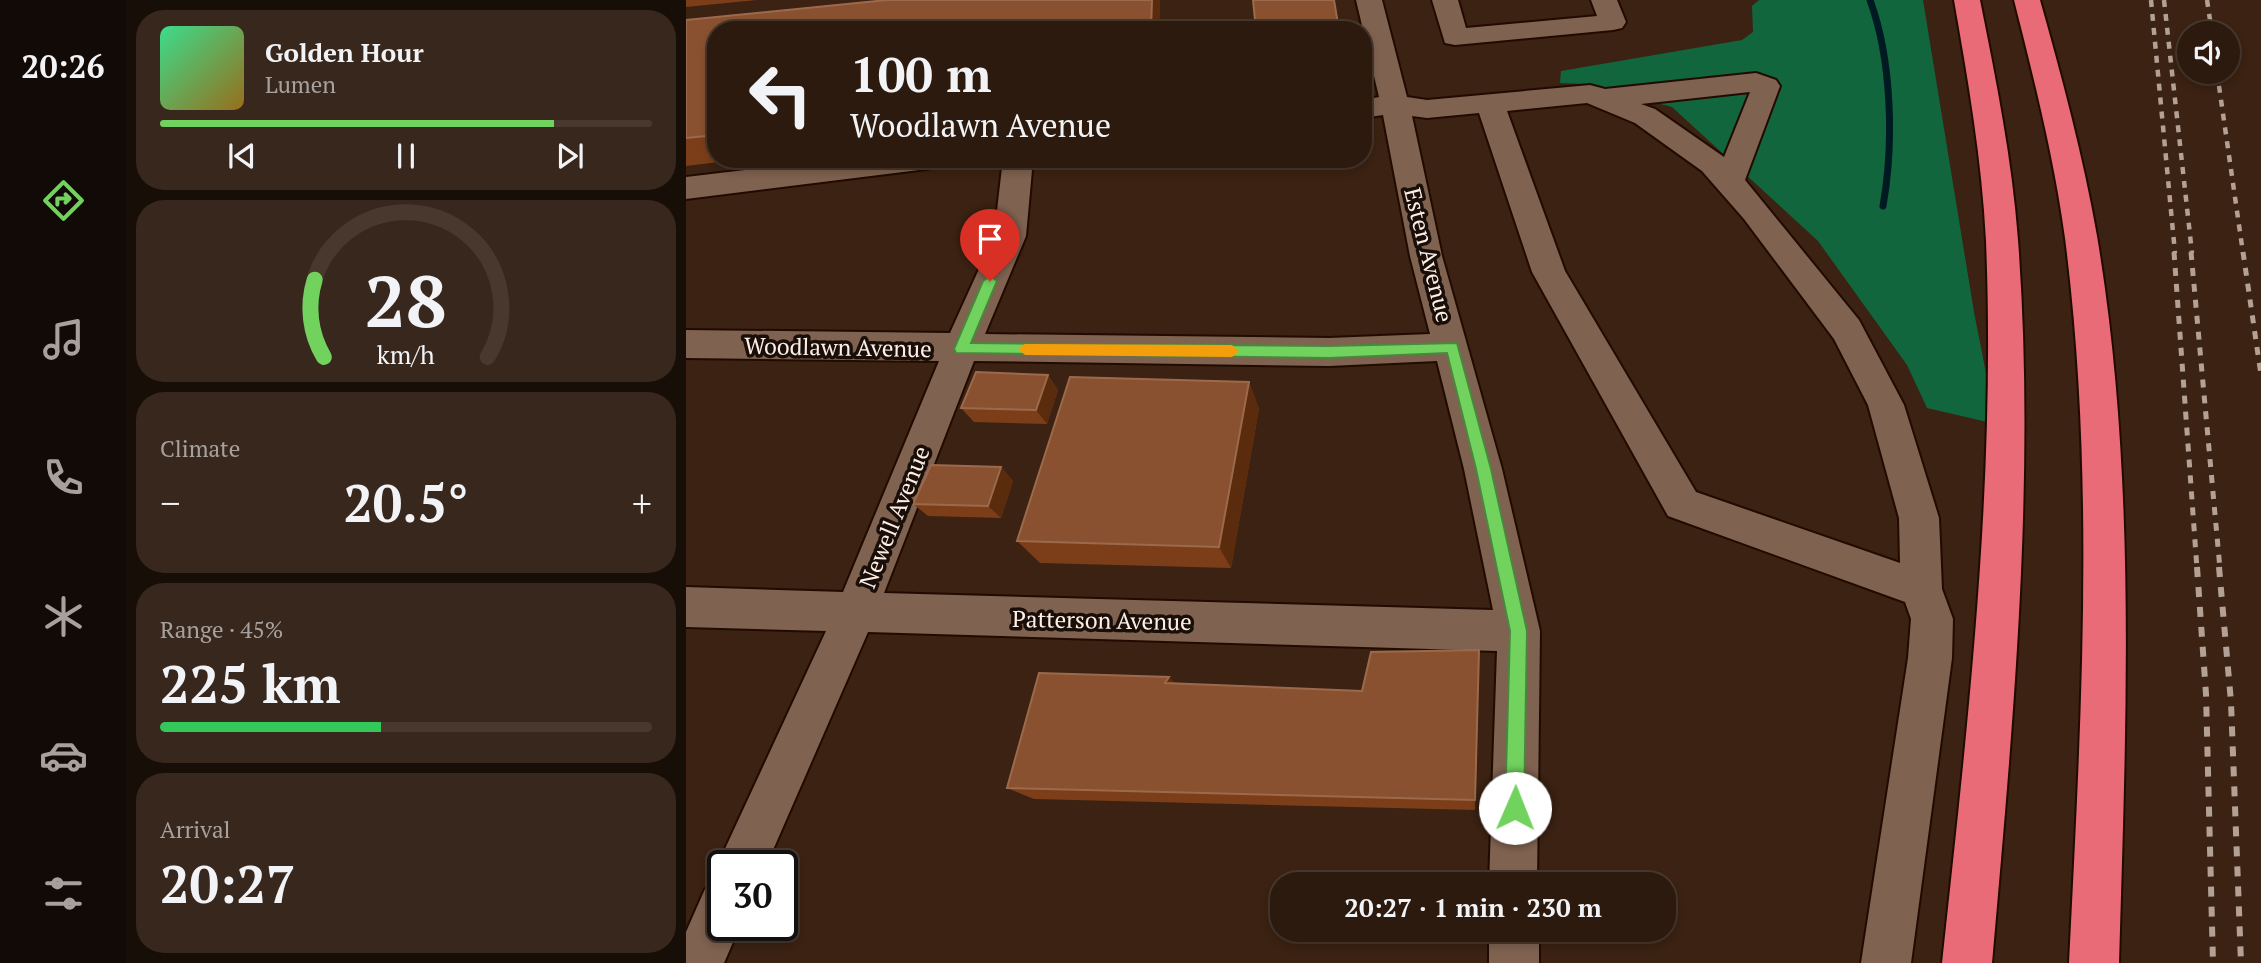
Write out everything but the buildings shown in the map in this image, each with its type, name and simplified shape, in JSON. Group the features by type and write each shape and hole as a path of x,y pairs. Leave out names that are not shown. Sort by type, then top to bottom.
{"highway":[{"path":"1967,0 1993,139 2003,248 2006,462 1999,598 1967,963"},
{"path":"2027,0 2055,97 2079,225 2090,301 2101,431 2106,650 2094,963"}],"street":[{"name":"Esten Avenue","path":"1368,0 1370,21"},
{"path":"1445,0 1455,37 1613,22 1604,0"},
{"name":"Esten Avenue","path":"1372,39 1379,106 1452,347 1483,469 1518,631 1513,872"},
{"path":"1602,99 1756,82 1766,86 1729,183"},
{"path":"1379,106 1427,109 1590,94 1645,116 1713,164 1847,330 1886,405 1919,518 1921,589 1932,619 1930,657 1886,963"},
{"path":"1490,103 1549,272 1682,504 1921,589"},
{"path":"686,188 852,168"},
{"name":"Newell Avenue","path":"748,850 855,614 961,349 1010,236 1017,168"},
{"name":"Woodlawn Avenue","path":"686,344 1329,352 1452,347"},
{"name":"Patterson Avenue","path":"686,607 855,614 1518,631"},
{"path":"698,963 708,941"},
{"path":"1514,942 1514,963"}],"green space":[{"path":"1759,0 1923,0 1974,312 1996,424 1927,408 1907,365 1818,241 1672,107 1583,84 1560,83 1561,71 1742,40 1753,32 1752,6"}],"waterway":[{"path":"1870,0 1883,49 1889,102 1889,156 1883,206"}],"railway":[{"path":"2151,0 2175,253"},
{"path":"2164,0 2192,253"},
{"path":"2207,0 2210,21"},
{"path":"2219,84 2243,253"},
{"path":"2174,252 2197,569"},
{"path":"2191,252 2220,569"},
{"path":"2243,252 2261,375"},
{"path":"2197,567 2206,694 2213,963"},
{"path":"2219,567 2231,702 2241,963"}],"slow traffic":[{"path":"1025,349 1232,351"}],"route":[{"path":"990,281 961,349 1329,352 1452,347 1483,469 1518,631 1515,808"}]}
